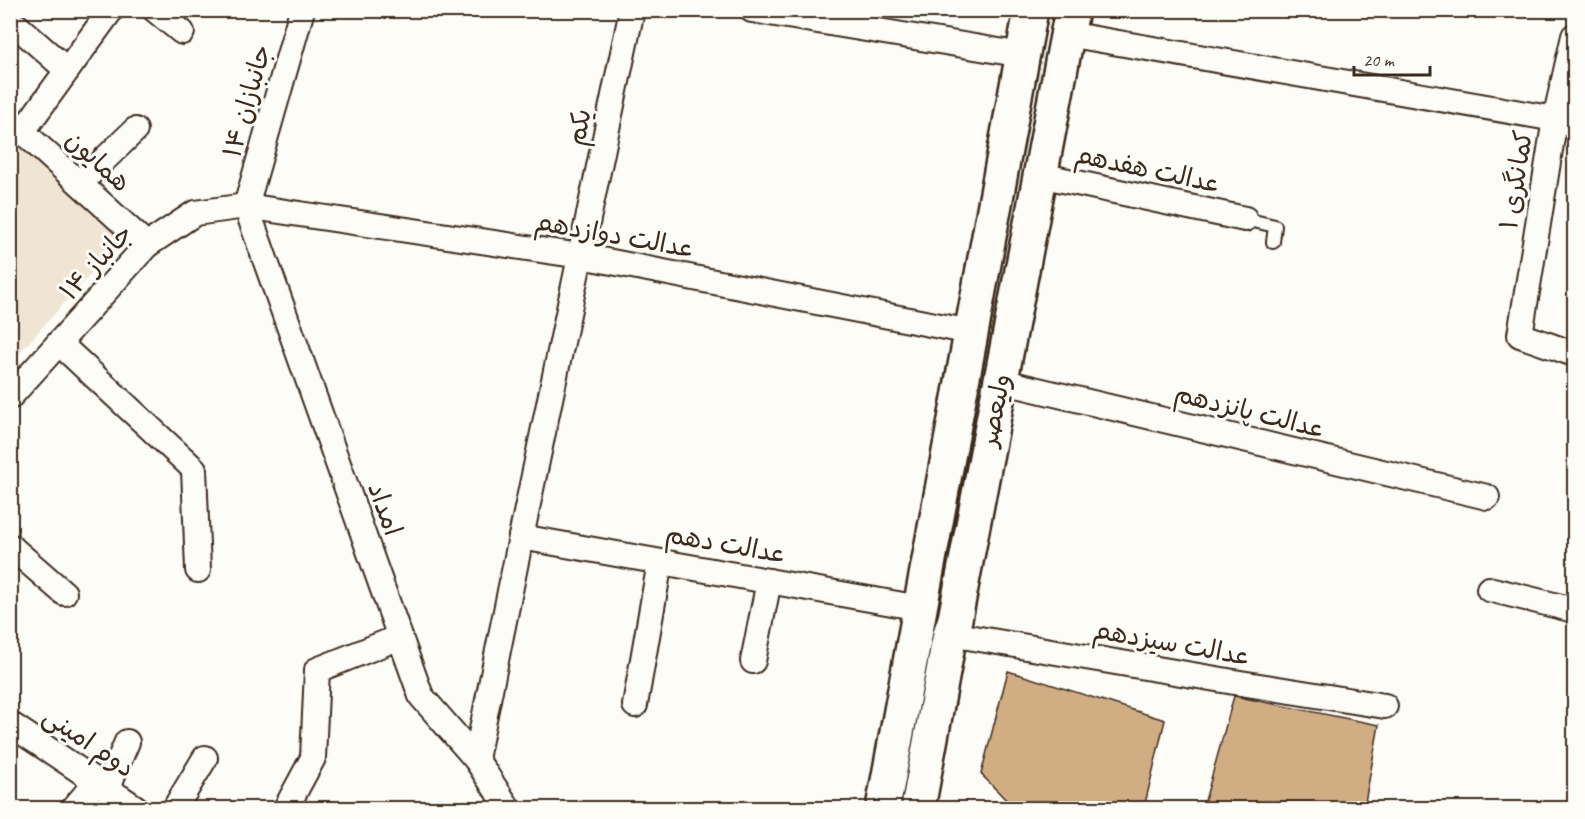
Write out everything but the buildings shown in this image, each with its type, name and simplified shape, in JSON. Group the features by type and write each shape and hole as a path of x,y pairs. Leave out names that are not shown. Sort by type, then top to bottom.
{"main road":[{"name":"ولیعصر","path":"882,808 1031,10"},
{"name":"ولیعصر","path":"918,808 1069,22"}],"street":[{"path":"17,125 67,70 111,10"},
{"path":"155,10 182,32"},
{"name":"جانبازان ۱۴","path":"246,206 302,10"},
{"name":"یکم","path":"476,759 632,10"},
{"path":"752,10 1023,55"},
{"path":"1069,22 1565,122"},
{"path":"17,26 67,70"},
{"name":"۱ کمانگری","path":"1575,36 1565,122 1520,335 1575,354"},
{"name":"همایون","path":"17,125 147,245"},
{"path":"80,183 135,130"},
{"name":"عدالت هفدهم","path":"1040,175 1245,219"},
{"name":"جانباز ۱۴","path":"10,397 147,245 195,213 246,206"},
{"name":"عدالت دوازدهم","path":"246,206 581,256 971,332"},
{"name":"امداد","path":"246,206 421,696 476,759 508,808"},
{"path":"59,343 194,469 198,570"},
{"name":"عدالت پانزدهم","path":"1000,381 1487,497"},
{"name":"عدالت دهم","path":"521,537 920,608"},
{"path":"10,546 64,593"},
{"path":"635,705 660,562"},
{"path":"753,660 769,581"},
{"path":"1489,590 1575,610"},
{"name":"عدالت سیزدهم","path":"950,634 1385,706"},
{"path":"286,808 313,758 317,670 400,637"},
{"name":"دوم امینی","path":"10,724 136,808"},
{"path":"74,808 102,785 127,741"},
{"path":"175,808 205,758"}],"lane":[{"path":"1245,219 1275,226 1273,242"}],"shaded area":[{"path":"11,138 122,239 11,362"}]}
